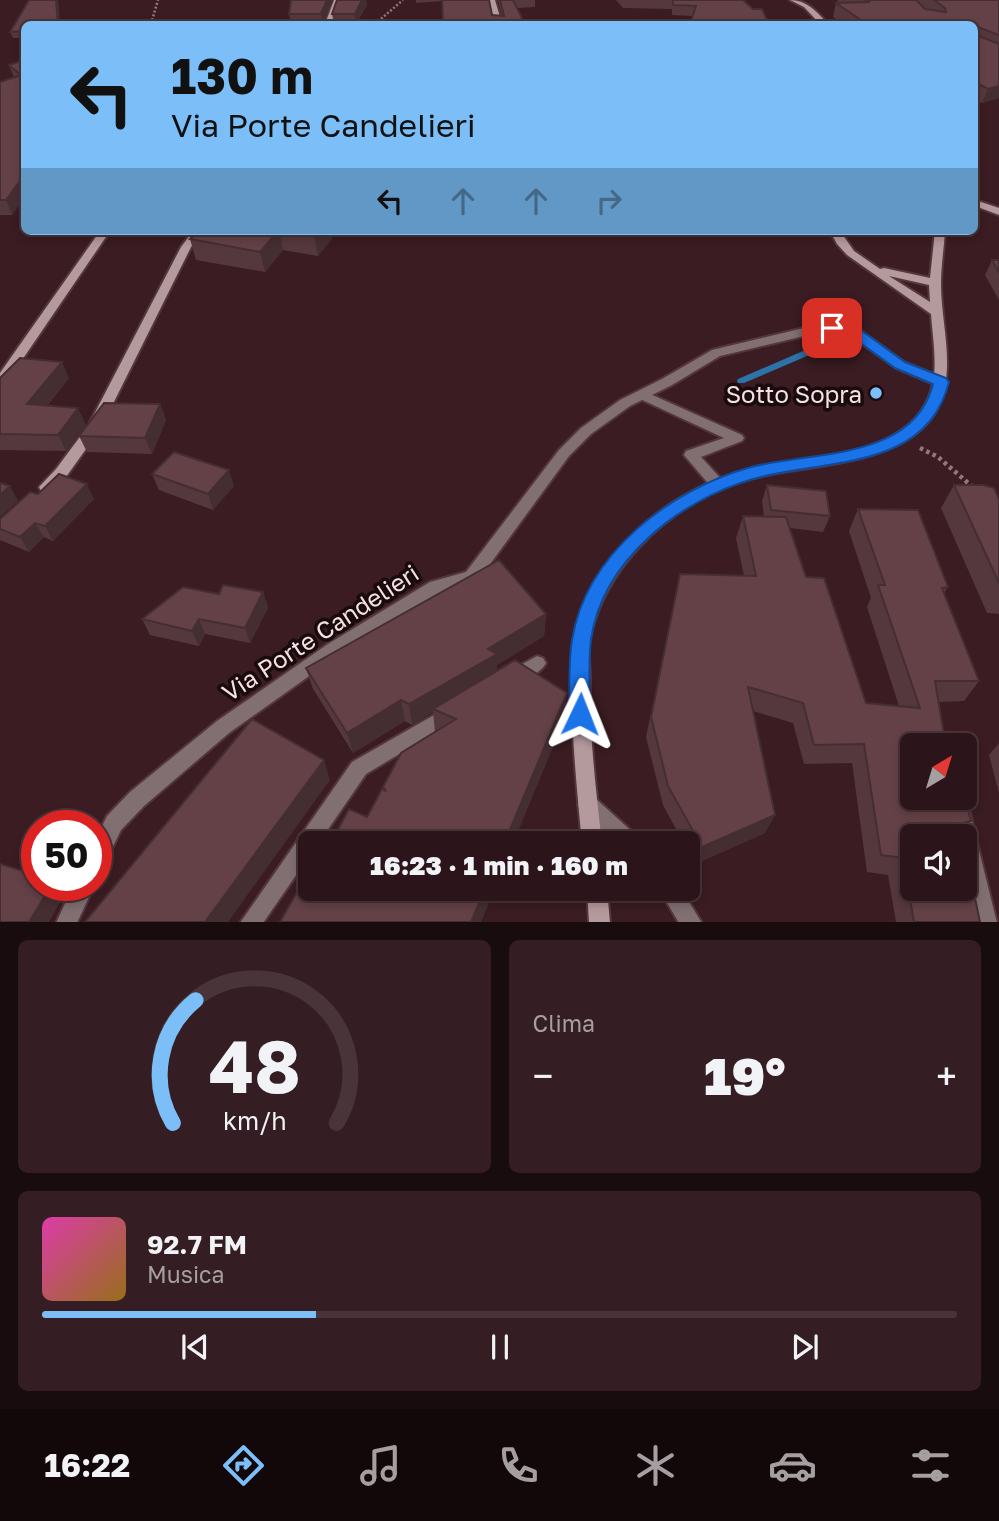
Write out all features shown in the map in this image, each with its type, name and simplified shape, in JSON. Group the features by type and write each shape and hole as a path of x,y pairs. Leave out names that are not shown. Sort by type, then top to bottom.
{"street":[{"path":"329,21 337,0"},
{"path":"492,0 498,21"},
{"path":"793,0 806,6 821,21"},
{"path":"978,203 999,212"},
{"path":"0,382 102,235"},
{"path":"31,501 61,473 94,428 186,247 195,235"},
{"path":"837,235 844,247 866,265 912,293 936,312"},
{"path":"591,831 580,714 582,639 593,604 607,576 627,548 654,522 718,485 792,464 838,459 877,449 901,438 929,412 938,396 941,382 935,283 940,235"},
{"path":"866,265 935,283"},
{"name":"Via Porte Candelieri","path":"112,827 137,799 223,727 334,649 436,587 471,577 564,453 607,414 716,353 821,328 857,334 900,365 941,382"},
{"path":"641,394 737,438 691,455 718,485"},
{"path":"501,684 537,663"},
{"path":"250,922 359,768 466,705"},
{"path":"588,805 617,831"},
{"path":"959,810 987,922"},
{"path":"66,922 76,901"},
{"path":"598,901 600,922"},
{"path":"677,901 692,922"}],"path":[{"path":"151,21 158,0"},
{"path":"378,21 402,0"},
{"path":"901,438 938,457 979,491"}],"building":[{"path":"29,0 56,0 58,21 21,21 21,31 10,32"},
{"path":"291,0 327,0 321,14 289,14"},
{"path":"337,0 362,0 355,14 332,14"},
{"path":"442,0 489,0 492,15 504,16 500,0 513,0 522,18 520,21 443,21"},
{"path":"673,0 743,0 753,9 762,9 768,21 691,21 696,6 673,5"},
{"path":"865,0 916,0 925,9 946,12 945,8 934,0 999,0 999,35 978,27 978,21 863,21 836,3 870,2"},
{"path":"978,27 979,36 999,44 999,86 988,89 978,84"},
{"path":"21,61 21,75 9,65"},
{"path":"21,75 21,180 6,200 0,200 0,82"},
{"path":"194,235 275,235 260,252 190,239"},
{"path":"992,260 999,260 999,272"},
{"path":"20,358 62,362 27,404 78,408 58,435 0,434 0,378"},
{"path":"104,403 160,404 145,438 79,436"},
{"path":"174,452 229,470 208,494 152,474"},
{"path":"59,474 87,484 45,526 35,523 20,537 0,529 0,519 30,492 38,494"},
{"path":"0,483 10,486 0,495"},
{"path":"767,485 826,491 830,516 771,510"},
{"path":"954,485 983,485 994,488 999,499 999,583"},
{"path":"858,509 918,510 948,587 942,588 979,681 935,681 944,733 900,733 900,810 968,810 971,821 960,824 900,824 900,858 881,855 864,744 814,745 803,703 748,687 775,815 702,847 700,831 693,831 668,786 651,717 680,574 756,576 743,516 786,517 806,577 824,578 866,703 920,708 878,585 885,585"},
{"path":"499,560 546,614 488,649 497,654 409,704 401,700 347,733 306,668"},
{"path":"223,585 263,592 245,628 199,619 192,631 142,619 183,587 219,594"},
{"path":"515,660 567,693 509,831 337,831 349,809 367,817 382,789 386,791 383,787 401,753 456,719 433,709"},
{"path":"252,719 324,760 205,922 85,922 102,901 112,901 112,889"},
{"path":"0,864 21,870 21,901 42,901 29,922 0,922"},
{"path":"298,890 298,901 480,901 471,922 280,922"},
{"path":"910,901 976,901 980,922 914,922"}],"waterway":[{"path":"741,381 813,350 855,348"}],"place":[{"name":"Sotto Sopra","path":"876,393"}],"route":[{"path":"580,714 582,639 593,604 607,576 627,548 654,522 718,485 752,473 792,464 838,459 877,449 901,438 929,412 938,396 941,382 900,365 857,334 832,328"}]}
